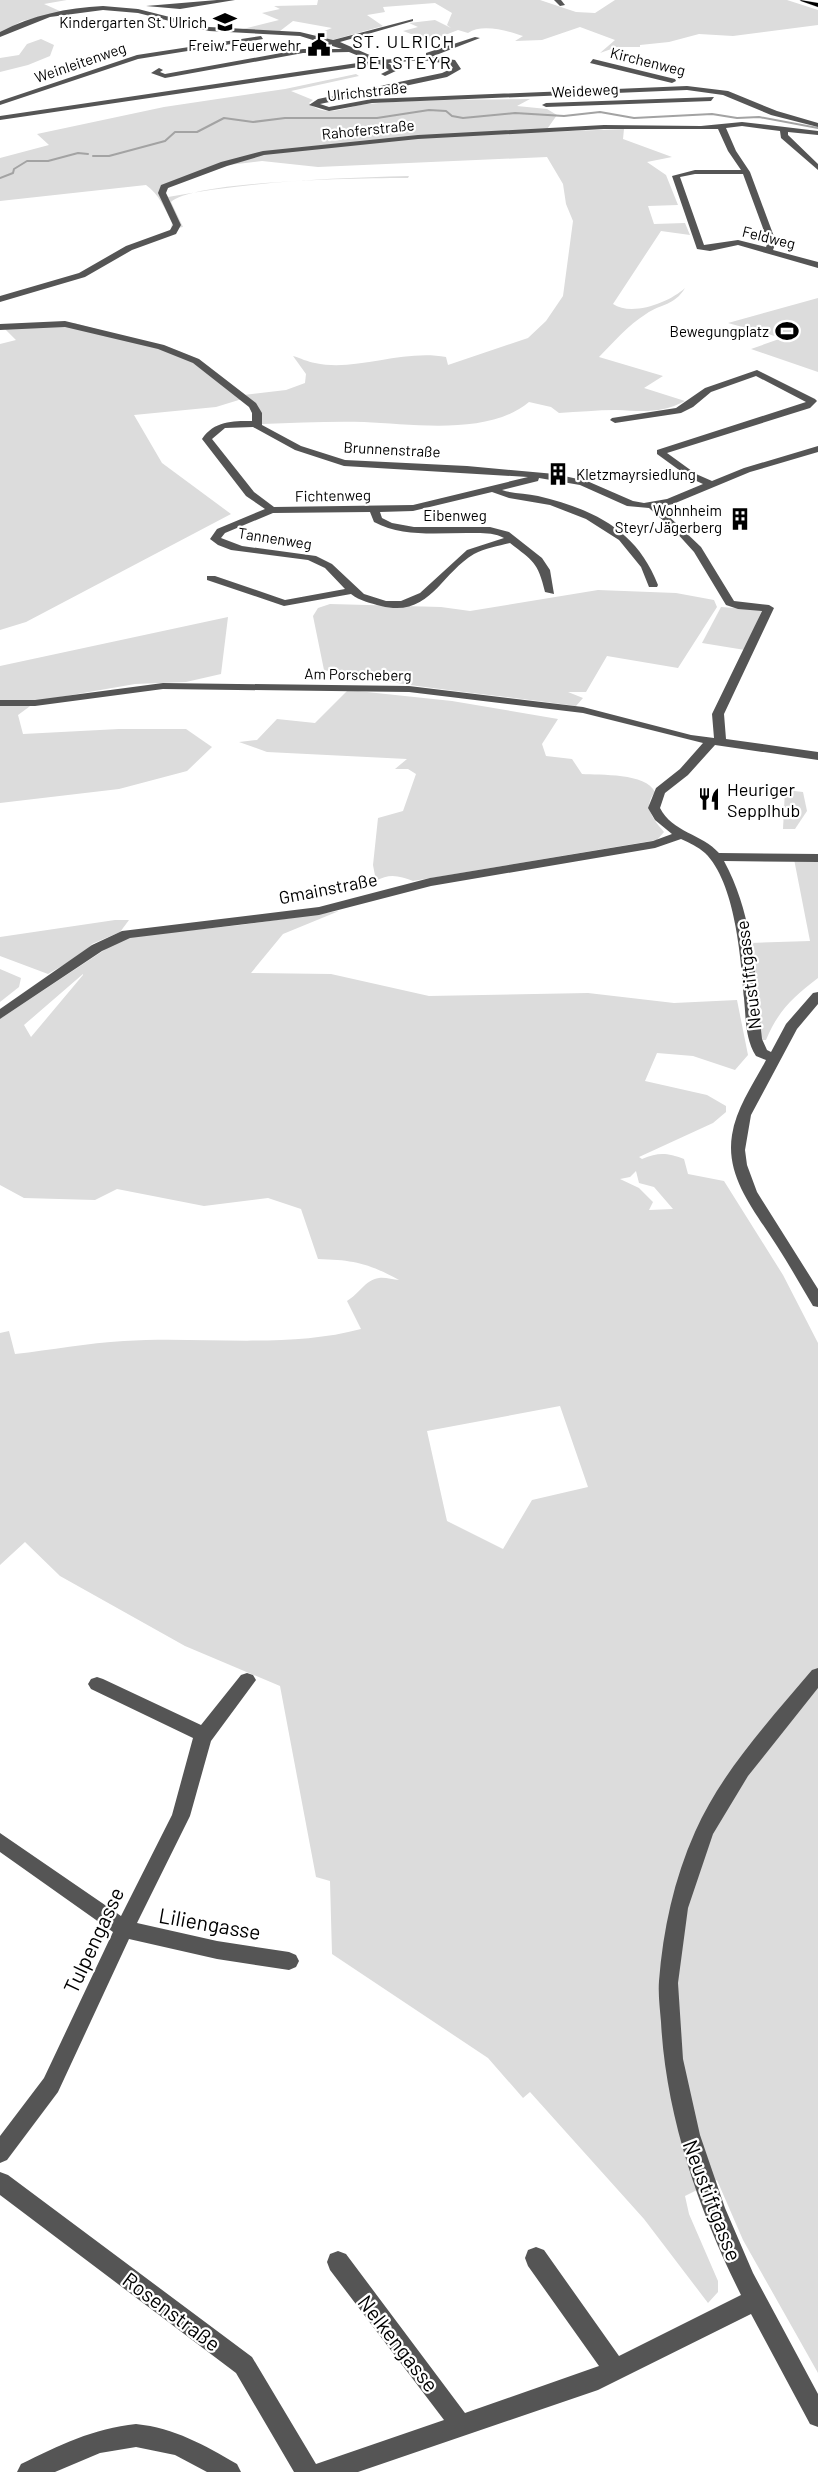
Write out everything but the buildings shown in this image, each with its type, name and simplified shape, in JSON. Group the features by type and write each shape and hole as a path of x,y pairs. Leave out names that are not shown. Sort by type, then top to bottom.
{"main road":[{"path":"803,0 818,5"}],"street":[{"path":"113,9 116,4 124,2 167,8 232,0"},
{"path":"0,35 23,22 70,12 113,9 139,11 209,29 313,35 382,61 394,71 385,74"},
{"path":"333,42 411,20"},
{"name":"Weinleitenweg","path":"0,103 136,57 266,38 313,35"},
{"path":"382,61 434,54 477,38"},
{"path":"159,70 155,73 165,76 303,51 352,51"},
{"name":"Ulrichstraße","path":"4,117 382,61 439,59 452,62 457,67 453,72 444,75 330,99 313,105 329,109 372,101 622,89 695,88 725,93 774,112 816,123"},
{"name":"Kirchenweg","path":"594,61 695,88"},
{"name":"Weideweg","path":"622,89 627,102"},
{"name":"Weideweg","path":"544,105 711,99"},
{"path":"0,112 4,117"},
{"name":"Rahoferstraße","path":"0,300 82,275 129,248 173,231 177,225 162,193 163,189 179,180 255,155 433,135 604,128 748,125 818,133"},
{"path":"721,126 732,151 746,172 770,236 772,246 769,250"},
{"path":"784,129 784,136 818,168"},
{"name":"Feldweg","path":"746,172 695,172 676,176 700,247 713,249 732,242 769,250 818,265"},
{"path":"0,327 65,324 116,334 170,350 196,361 248,400 256,408 256,424"},
{"path":"615,420 678,411 690,405 708,390 757,373 812,401 807,406 660,452 693,476 710,484"},
{"name":"Brunnenstraße","path":"256,424 298,448 344,463 441,467 541,476 583,483 631,504 652,506"},
{"name":"Fichtenweg","path":"256,424 224,426 214,430 207,439 250,494 272,510 416,508 541,476"},
{"path":"652,506 669,502 772,461 818,449"},
{"path":"494,489 504,494 536,499 605,524 636,550 647,566 653,585"},
{"path":"652,506 684,532 703,554 730,603 738,606 769,608 718,714 716,742"},
{"name":"Eibenweg","path":"374,509 378,520 397,528 490,530 513,539 542,565 550,592"},
{"name":"Tannenweg","path":"272,510 221,531 214,539 229,546 289,553 315,560 334,570 352,591 375,601 414,602 431,592 467,554 513,539"},
{"name":"Tannenweg","path":"211,578 284,603 352,591"},
{"name":"Am Porscheberg","path":"0,703 35,703 163,686 385,688 584,710 716,742 818,756"},
{"name":"Neustiftgasse","path":"716,742 660,791 653,802 662,824 707,849 715,857 740,909 758,1048 762,1054 774,1058"},
{"name":"Gmainstraße","path":"0,1015 97,948 127,934 319,911 430,882 655,844 681,835"},
{"path":"715,857 818,858"},
{"path":"818,996 796,1018 744,1116 739,1131 737,1155 740,1173 751,1196 797,1264 818,1302"},
{"name":"Neustiftgasse","path":"818,1675 749,1759 703,1835 682,1897 671,1964 670,2029 685,2127 714,2212 755,2300 818,2416"},
{"name":"Tulpengasse","path":"0,2153 51,2085 124,1929 181,1816 188,1798 198,1749 204,1735 248,1680"},
{"path":"97,1684 204,1735"},
{"path":"0,1841 124,1929"},
{"name":"Liliengasse","path":"124,1929 217,1950 289,1961"},
{"name":"Rosenstraße","path":"0,2182 244,2364 307,2472"},
{"path":"536,2258 616,2371"},
{"name":"Nelkengasse","path":"338,2262 454,2415 459,2425"},
{"path":"324,2472 616,2371 667,2342 755,2300"},
{"path":"29,2472 108,2439 134,2435 178,2444 229,2472"}],"shaded area":[{"path":"0,0 67,0 44,4 62,12 22,21 0,33"},
{"path":"318,0 540,0 576,12 595,13 615,0 787,0 818,10 818,25 733,36 699,34 669,42 640,45 640,47 617,47 600,53 615,40 580,27 542,40 515,41 523,36 488,28 468,33 458,30 430,41 403,31 418,27 409,23 435,20 451,28 447,25 452,13 435,3 383,7 385,12 367,15 383,26 332,40 314,35 332,28 293,21 280,31 239,30 279,20 262,13 280,9 274,6 317,5"},
{"path":"41,39 54,45 50,56 28,65 0,72 0,58 19,55 27,44"},
{"path":"356,74 359,76 291,91 313,100 309,103 316,108 330,111 387,102 530,99 517,106 547,109 557,115 545,132 624,129 623,139 672,157 647,162 666,175 678,205 648,206 654,224 685,223 690,235 661,231 613,304 630,309 650,306 661,303 685,288 677,298 639,318 599,357 663,376 644,388 685,401 668,408 651,411 609,410 559,413 551,407 529,402 512,413 493,420 450,426 351,422 262,424 244,395 286,390 305,383 306,374 293,356 312,362 347,365 429,355 446,357 448,365 528,338 546,321 563,296 573,221 566,204 563,184 547,157 318,167 262,161 220,166 170,186 165,192 168,197 202,191 171,202 183,227 171,229 172,223 161,202 146,185 0,201 0,158 49,145 37,134 164,107 285,89"},
{"path":"409,176 408,178 292,181 348,178"},
{"path":"292,181 258,184 202,191 246,185"},
{"name":"Bewegungplatz","path":"818,298 818,372 751,349 782,338 728,323"},
{"path":"74,323 180,352 242,399 216,407 134,415 162,463 231,514 26,622 0,630 0,344 16,340 5,329"},
{"path":"598,590 676,593 714,600 717,607 678,668 607,656 586,692 568,692 583,698 576,706 418,686 324,670 313,616 318,608 330,604 441,607 470,611"},
{"path":"721,607 762,610 745,650 702,643"},
{"path":"228,617 221,674 186,682 135,684 37,701 18,715 23,734 119,729 186,729 212,747 187,771 119,789 0,803 0,666"},
{"path":"348,690 452,701 558,719 542,744 546,756 572,759 582,774 622,776 642,781 650,786 655,792 649,808 664,832 657,840 413,881 394,876 376,881 373,865 378,818 403,811 416,774 408,769 395,769 407,759 267,752 239,742 257,740 277,719 315,723"},
{"path":"785,790 803,792 807,811 795,829 783,829"},
{"path":"794,859 818,860 818,978 787,1005 766,1040 758,1040 750,943 810,941"},
{"path":"339,911 283,934 251,973 331,974 429,996 588,993 674,1003 737,1000 748,1055 735,1070 693,1056 657,1053 645,1081 707,1095 726,1106 726,1112 713,1123 639,1157 642,1159 663,1154 678,1157 684,1159 688,1174 724,1181 783,1275 818,1343 818,2373 743,2240 717,2180 685,2196 689,2214 718,2281 718,2292 708,2303 644,2219 530,2092 523,2098 488,2058 332,1954 330,1881 316,1877 280,1686 185,1646 60,1576 25,1542 0,1565 0,1333 9,1331 15,1354 124,1341 303,1339 361,1329 347,1301 374,1279 399,1280 360,1264 318,1259 301,1209 268,1198 204,1206 117,1189 95,1200 24,1198 0,1185 0,1019 118,941 134,936 241,925","holes":["83,975 31,1037 24,1025","636,1171 639,1183 654,1187 673,1209 649,1210 653,1202 639,1188 620,1179 630,1177","560,1406 588,1487 532,1500 503,1549 447,1521 427,1431"]},
{"path":"115,920 129,920 120,932 92,944 84,953 48,974 0,956 0,937"},
{"path":"0,969 21,978 19,987 0,1002"}],"waterway":[{"path":"93,156 109,156 165,141 175,132 197,132 224,118 253,122 285,118 377,118 429,110 446,111 452,116 463,118 515,113 564,116 600,112 634,118 712,114 737,118 759,117 818,128"},
{"path":"0,178 13,173 14,169 27,161 48,161 78,153 88,154"}],"place":[{"name":"Kindergarten St. Ulrich","path":"225,22"},
{"name":"Freiw. Feuerwehr","path":"319,45"},
{"name":"Bewegungplatz","path":"787,331"},
{"name":"Kletzmayrsiedlung","path":"558,474"},
{"name":"Wohnheim Steyr/Jägerberg","path":"740,519"},
{"name":"Heuriger Sepplhub","path":"709,799"}],"district":[{"name":"ST. ULRICH BEI STEYR","path":"404,51"}]}
